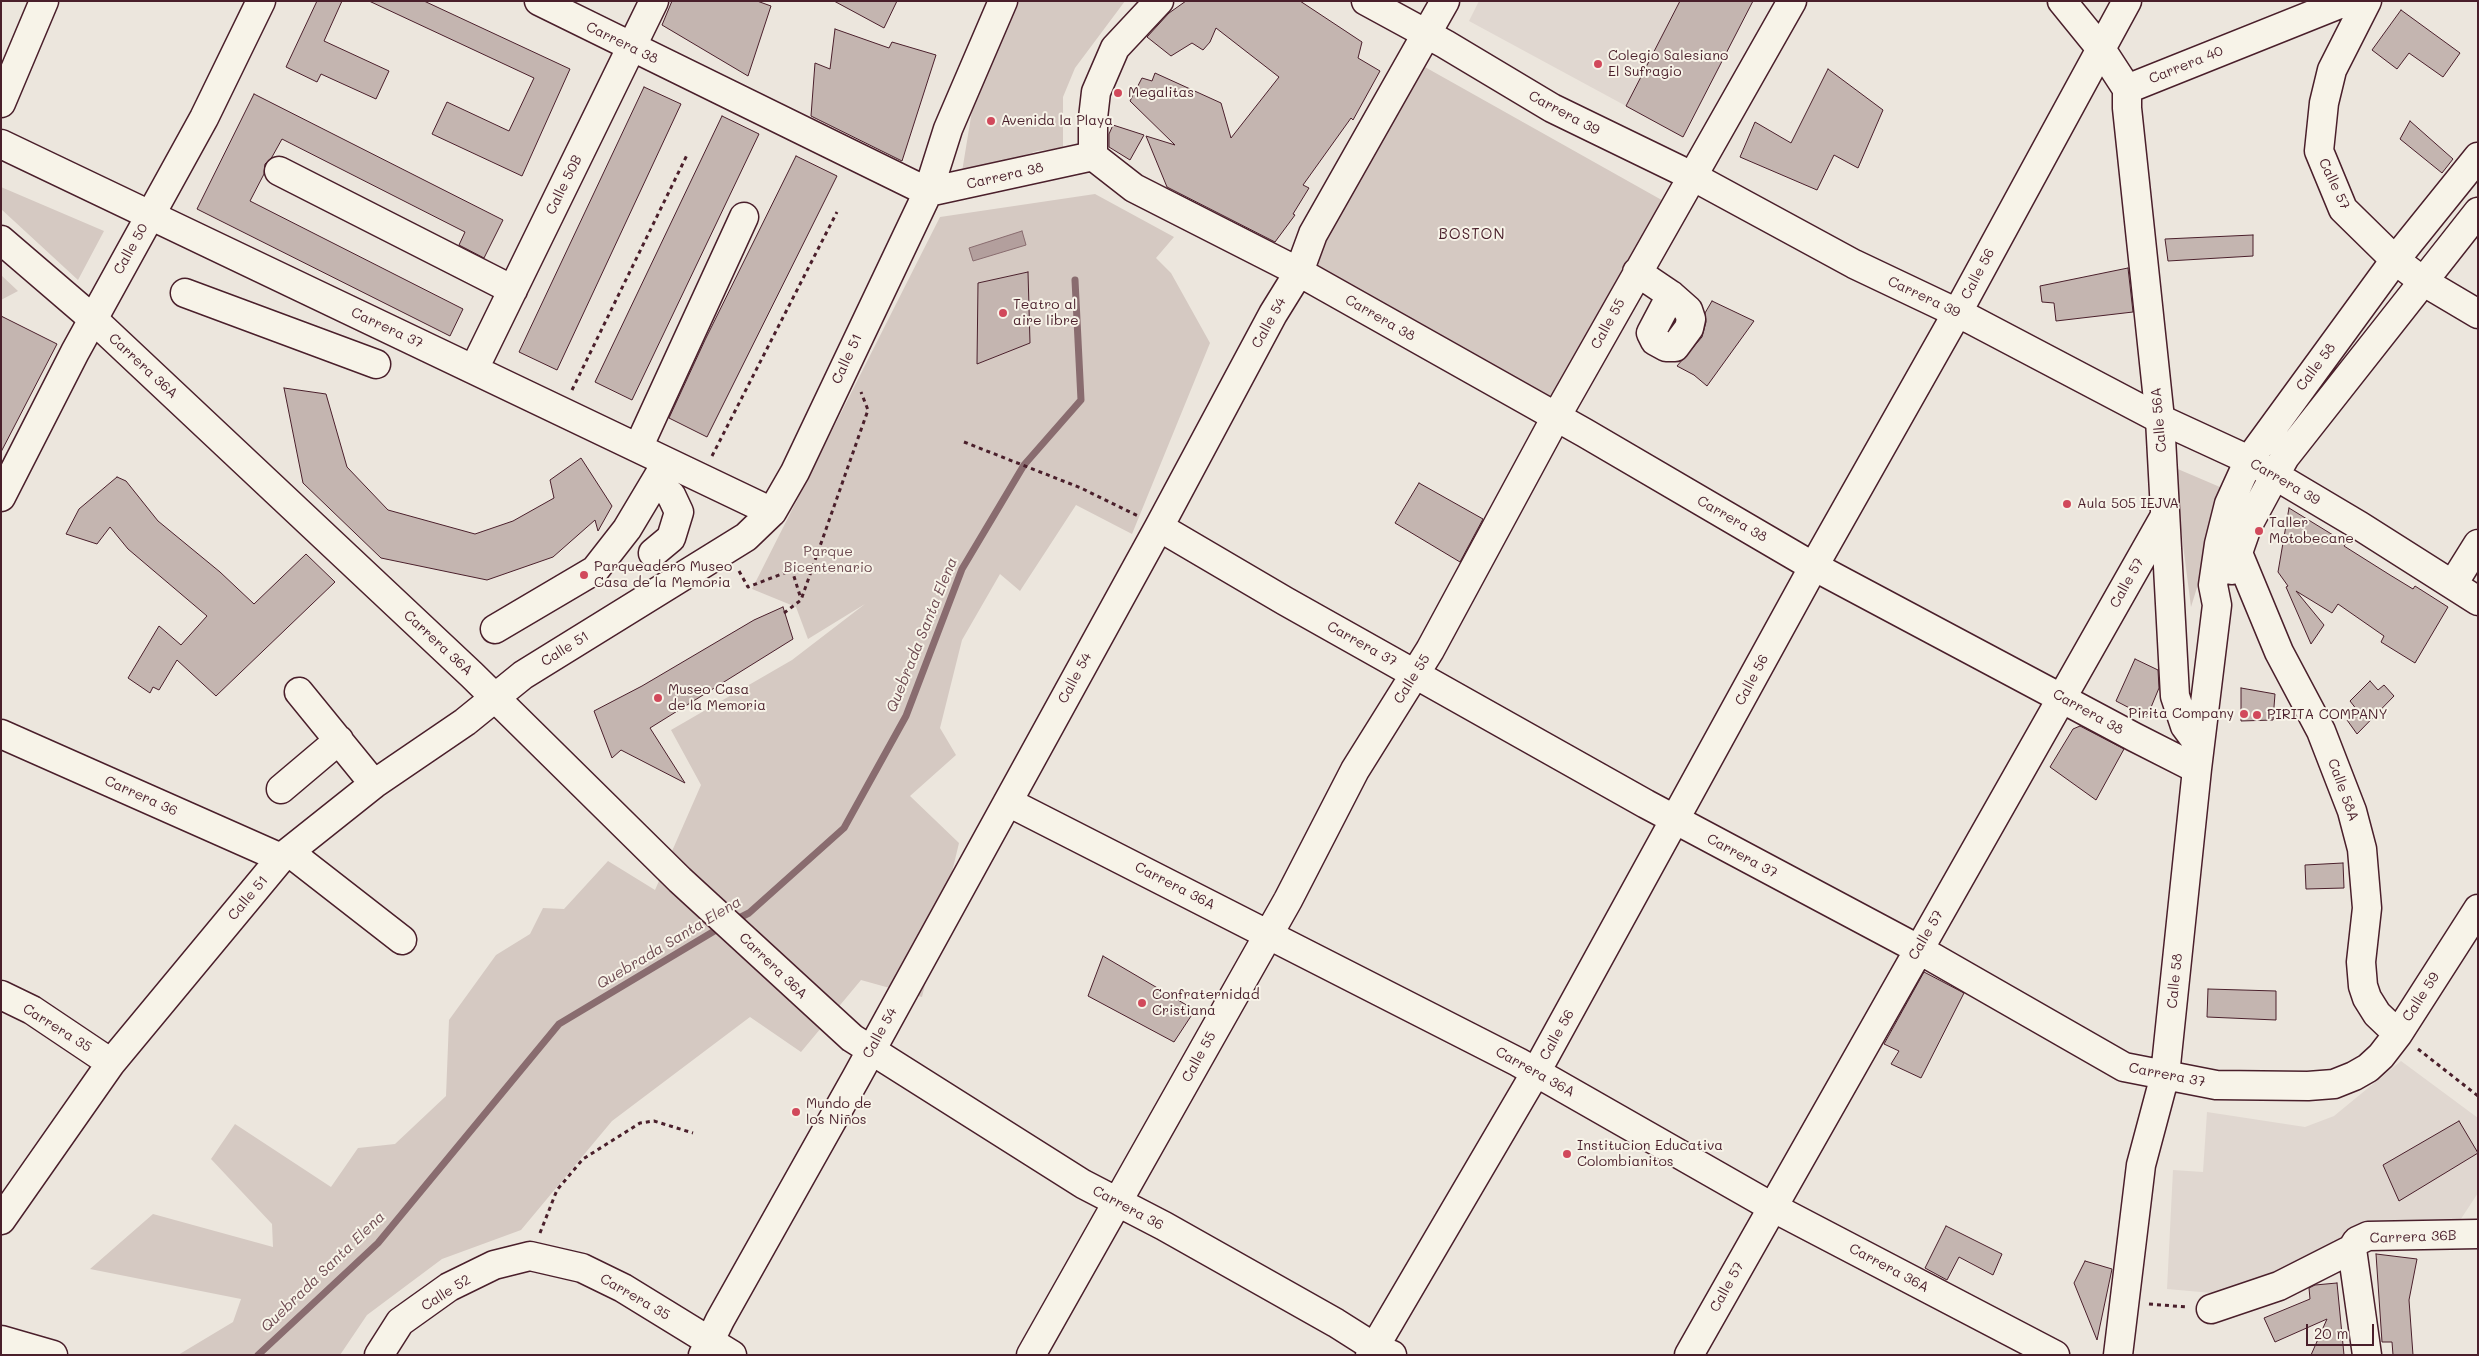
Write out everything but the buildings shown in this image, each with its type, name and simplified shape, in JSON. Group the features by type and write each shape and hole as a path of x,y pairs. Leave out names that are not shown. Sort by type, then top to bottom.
{"street":[{"path":"1,103 44,1"},
{"name":"Calle 50","path":"1,497 94,319 204,118 261,1"},
{"name":"Carrera 38","path":"539,1 631,48 928,192 1093,156 1134,188 1299,272 1814,566 2063,698 2134,738 2198,757"},
{"name":"Calle 50B","path":"474,369 654,1"},
{"name":"Calle 51","path":"1,1220 112,1063 285,856 374,784 466,722 494,696 523,675 746,537 772,512 795,472 847,359 928,192 948,129 1003,1"},
{"path":"1093,156 1093,118 1096,92 1115,48 1158,1"},
{"name":"Carrera 39","path":"1366,1 1543,103 1692,176 1854,264 1958,312 2160,419 2249,460 2478,601"},
{"name":"Calle 54","path":"715,1351 720,1320 1008,802 1273,314 1299,272 1313,234 1445,1"},
{"name":"Calle 55","path":"1031,1355 1268,934 1354,770 1415,674 1637,272 1792,1"},
{"path":"2062,1 2101,49 2127,89"},
{"name":"Calle 56","path":"1379,1352 1676,820 1814,566 1958,312 2127,1"},
{"name":"Carrera 40","path":"2127,89 2347,1"},
{"name":"Calle 57","path":"2367,1 2332,70 2324,104 2319,150 2343,209 2395,260 2424,282 2478,314"},
{"name":"Calle 56A","path":"2127,89 2130,137 2160,419 2176,696 2184,726 2198,757"},
{"name":"Carrera 37","path":"1,144 638,448 661,472 701,478 772,512"},
{"name":"Calle 58","path":"2118,1355 2126,1302 2141,1164 2165,1075 2198,757 2217,606 2213,585 2219,544 2229,504 2249,460 2395,260 2478,157"},
{"path":"279,171 513,290"},
{"name":"Calle 58","path":"2217,606 2227,585 2247,527 2285,457 2478,212"},
{"path":"638,448 744,217"},
{"name":"Carrera 36A","path":"1,240 94,319 494,696 680,880 828,1018 871,1050"},
{"path":"1637,272 1671,295"},
{"path":"185,293 376,364"},
{"path":"653,553 670,538 678,512 661,472"},
{"path":"495,629 595,570 628,529 661,472"},
{"name":"Calle 57","path":"1689,1355 2165,516"},
{"name":"Carrera 37","path":"1159,527 1415,674 1676,820 1918,949 2124,1067 2216,1085 2299,1086 2334,1084 2354,1076"},
{"path":"2453,584 2478,544"},
{"name":"Calle 58A","path":"2238,553 2279,652 2321,731 2352,811 2362,849 2367,908 2361,962 2364,986 2367,998 2377,1014 2398,1034"},
{"path":"299,692 374,784"},
{"name":"Carrera 36","path":"1,734 285,856 402,940"},
{"path":"281,789 339,740"},
{"name":"Carrera 36A","path":"1008,802 1536,1072 1772,1207 2055,1355"},
{"name":"Calle 59","path":"2354,1076 2374,1062 2398,1034 2478,909"},
{"name":"Carrera 35","path":"1,995 32,1010 112,1063"},
{"name":"Carrera 36","path":"871,1050 1083,1184 1336,1323 1379,1352"},
{"name":"Carrera 36B","path":"2211,1309 2279,1286 2352,1249 2358,1241 2368,1236 2478,1234"},
{"path":"2352,1249 2367,1355"},
{"name":"Carrera 35","path":"530,1256 582,1268 623,1288 715,1351"},
{"name":"Calle 52","path":"379,1355 400,1322 450,1287 494,1265 530,1256"},
{"path":"1,1340 53,1355"}],"path":[{"path":"562,411 687,155"},
{"path":"701,478 837,212"},
{"path":"784,613 801,600 868,410 847,359"},
{"path":"964,442 1081,488 1159,527"},
{"path":"748,587 792,570 801,600"},
{"path":"2398,1034 2478,1096"},
{"path":"530,1256 557,1190 583,1159 640,1123 654,1121 693,1133"},
{"path":"2126,1302 2211,1309"}],"shaded area":[{"name":"Colegio Salesiano El Sufragio","path":"1479,1 1680,1 1626,106 1469,21"},
{"path":"1022,231 1026,245 973,261 969,248"},
{"path":"2401,1061 2478,1118 2478,1193 2451,1234 2326,1247 2247,1290 2212,1293 2167,1289 2173,1170 2203,1172 2207,1112 2305,1127 2334,1116"}],"green space":[{"path":"1014,1 1125,1 1075,68 1063,97 1063,148 1037,151 961,178 976,86"},
{"path":"1416,62 1667,203 1553,409 1302,269"},
{"path":"1,187 104,231 78,280 1,209"},
{"name":"Parque Bicentenario","path":"1095,194 1174,237 1156,258 1171,273 1210,343 1132,534 1076,505 1020,591 1000,574 962,640 940,728 956,755 910,796 959,843 922,997 861,980 801,1052 750,1017 612,1121 521,1230 442,1259 367,1315 340,1355 178,1355 233,1322 241,1299 90,1269 153,1214 273,1247 272,1224 211,1159 235,1124 331,1187 358,1148 395,1144 446,1096 449,1020 496,955 530,934 543,908 564,909 608,861 655,890 701,785 671,730 792,660 865,604 808,639 796,607 752,589 940,217","holes":["1028,272 1030,343 977,364 978,283"]},
{"path":"1,275 18,291 1,300"},
{"path":"2173,467 2227,490 2191,607"}],"waterway":[{"name":"Quebrada Santa Elena","path":"733,921 749,913 844,828 906,716 962,569 1024,465 1081,400 1075,280"},
{"name":"Quebrada Santa Elena","path":"258,1355 378,1243 559,1024 721,927"}],"place":[{"name":"Colegio Salesiano El Sufragio","path":"1598,64"},
{"name":"Megalitas","path":"1118,93"},
{"name":"Avenida la Playa","path":"991,121"},
{"name":"Teatro al aire libre","path":"1003,313"},
{"name":"Aula 505 IEJVA","path":"2067,504"},
{"name":"Taller Motobecane","path":"2259,531"},
{"name":"Parqueadero Museo Casa de la Memoria","path":"584,575"},
{"name":"Museo Casa de la Memoria","path":"658,698"},
{"name":"Pirita Company","path":"2244,714"},
{"name":"PIRITA COMPANY","path":"2257,715"},
{"name":"Confraternidad Cristiana","path":"1142,1003"},
{"name":"Mundo de los Niños","path":"796,1112"},
{"name":"Institucion Educativa Colombianitos","path":"1567,1154"}],"district":[{"name":"BOSTON","path":"1472,234"}]}
